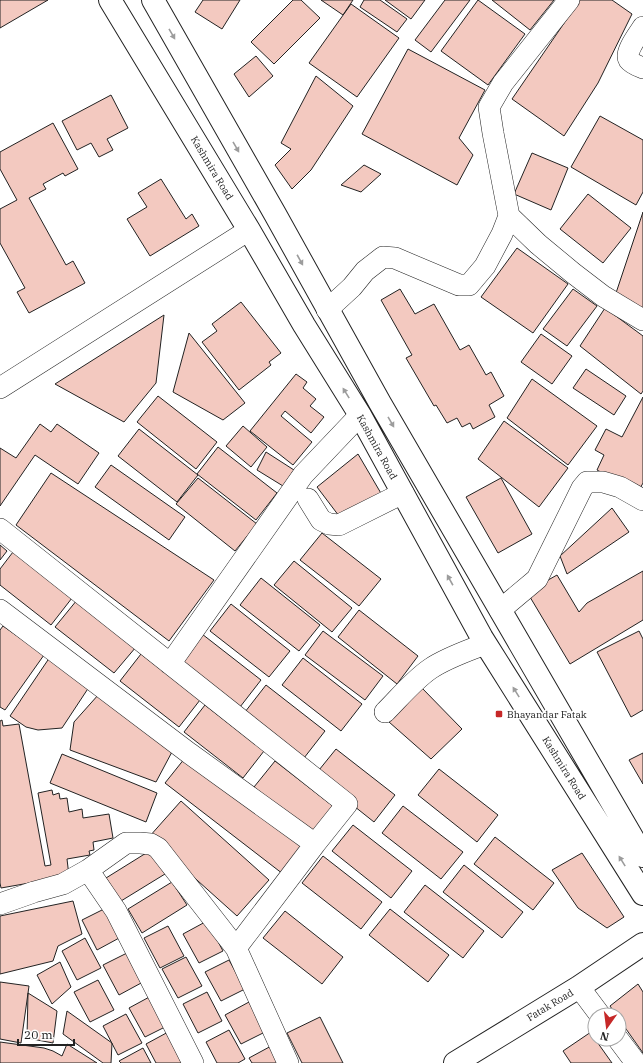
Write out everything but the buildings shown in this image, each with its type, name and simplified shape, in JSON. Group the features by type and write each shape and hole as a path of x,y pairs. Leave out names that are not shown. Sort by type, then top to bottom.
{"main road":[{"name":"Kashmira Road","path":"110,0 249,230 304,325 360,415 486,644 643,894"},
{"path":"153,0 275,214 380,403 643,856"},
{"name":"Fatak Road","path":"455,1063 579,987 643,944"}],"street":[{"path":"327,310 352,287 365,271 383,257 395,258 459,284 469,285 485,266 502,234 509,216 489,107 503,83 569,0"},
{"path":"643,27 630,47 628,56 629,60 634,64 643,68"},
{"path":"509,216 538,244 573,273 603,296 643,320"},
{"path":"0,388 249,230"},
{"path":"170,664 303,475 360,415"},
{"path":"500,610 537,579 582,488 587,482 603,482 620,488 643,500"},
{"path":"308,499 321,520 329,524 338,525 402,493"},
{"path":"0,529 347,804 236,948"},
{"path":"0,610 189,753 316,844"},
{"path":"385,712 429,669 450,658 486,644"},
{"path":"0,904 62,884 88,870 126,843 140,842 151,844 158,848 236,948 288,1063"},
{"path":"88,870 116,910 193,1063"},
{"path":"579,987 594,1007"},
{"path":"624,1047 636,1063"}],"place":[{"name":"Bhayandar Fatak","path":"499,714"}]}
